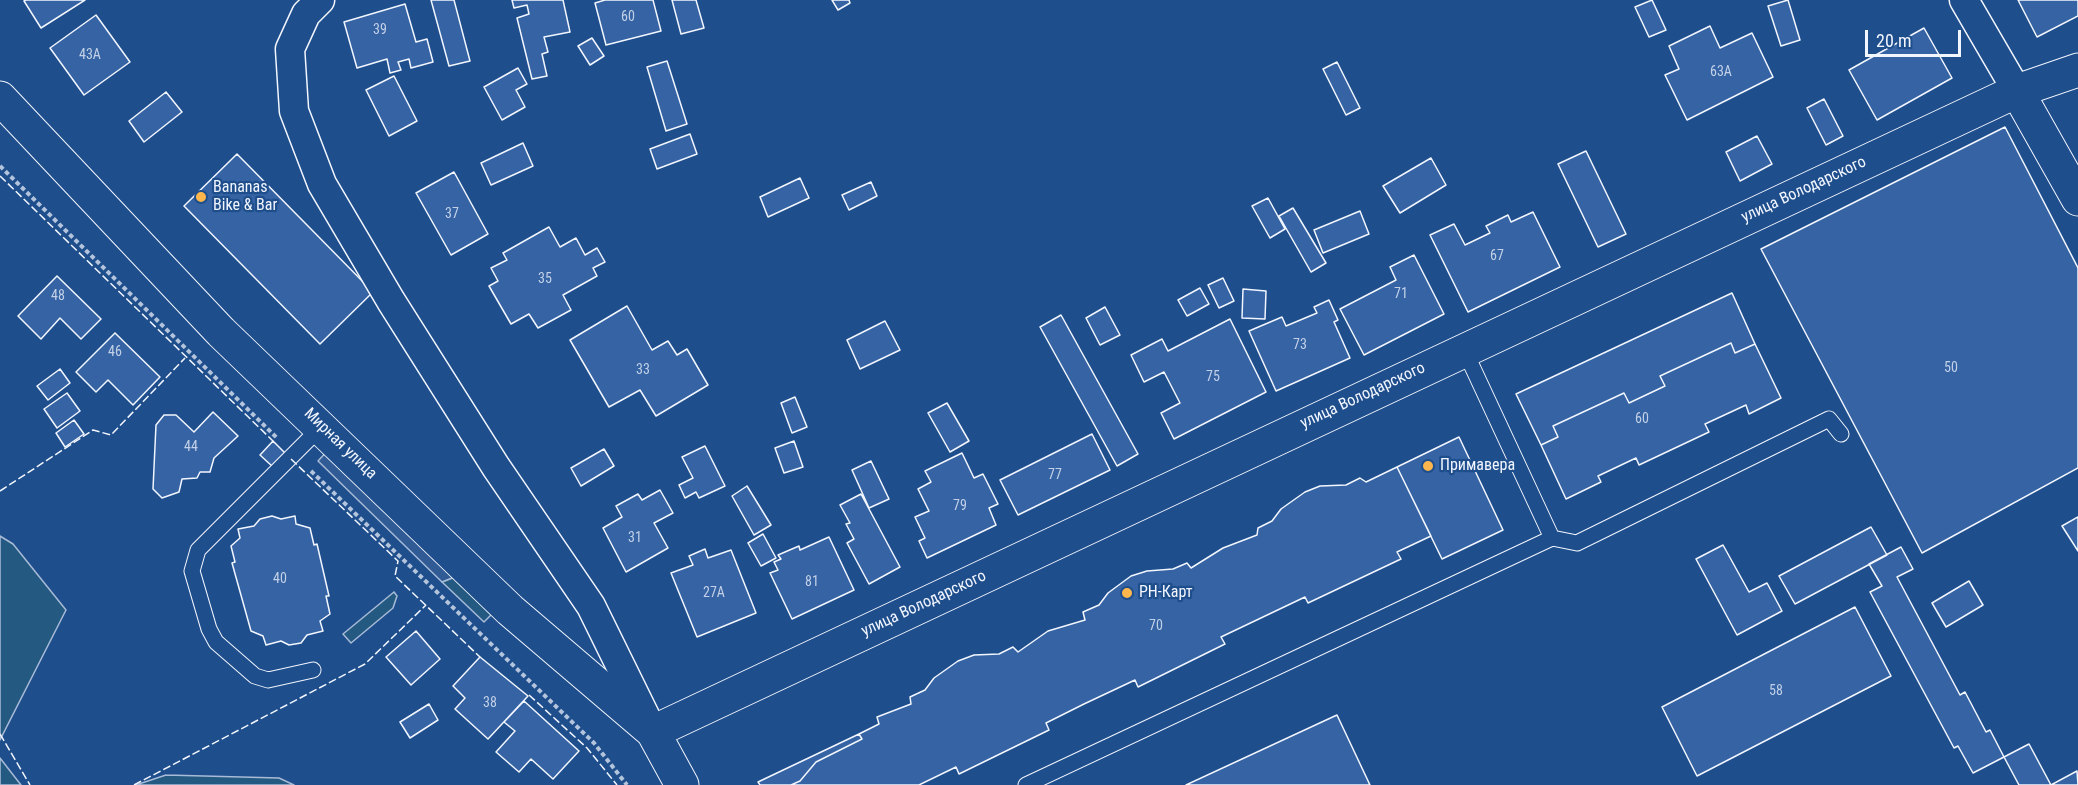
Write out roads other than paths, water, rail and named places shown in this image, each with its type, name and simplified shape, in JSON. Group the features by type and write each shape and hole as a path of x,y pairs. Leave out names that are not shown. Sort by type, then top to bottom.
{"street":[{"path":"320,0 306,15 290,49 294,111 322,184 391,302 496,467 591,606 652,732"},
{"path":"1964,0 2078,199"},
{"name":"улица Володарского","path":"652,732 2017,91 2061,78 2078,70"},
{"name":"Мирная улица","path":"0,98 221,332 322,426 510,610 652,732 682,785"}],"lane":[{"path":"1464,349 1552,538"},
{"path":"1026,785 1552,538 1577,543 1829,419 1841,434"},
{"path":"313,670 268,680 255,676 216,642 209,629 192,571 198,550 322,426"}],"place":[{"name":"Bananas Bike & Bar","path":"201,197"},
{"name":"Примавера","path":"1428,466"},
{"name":"РН-Карт","path":"1127,593"}]}
